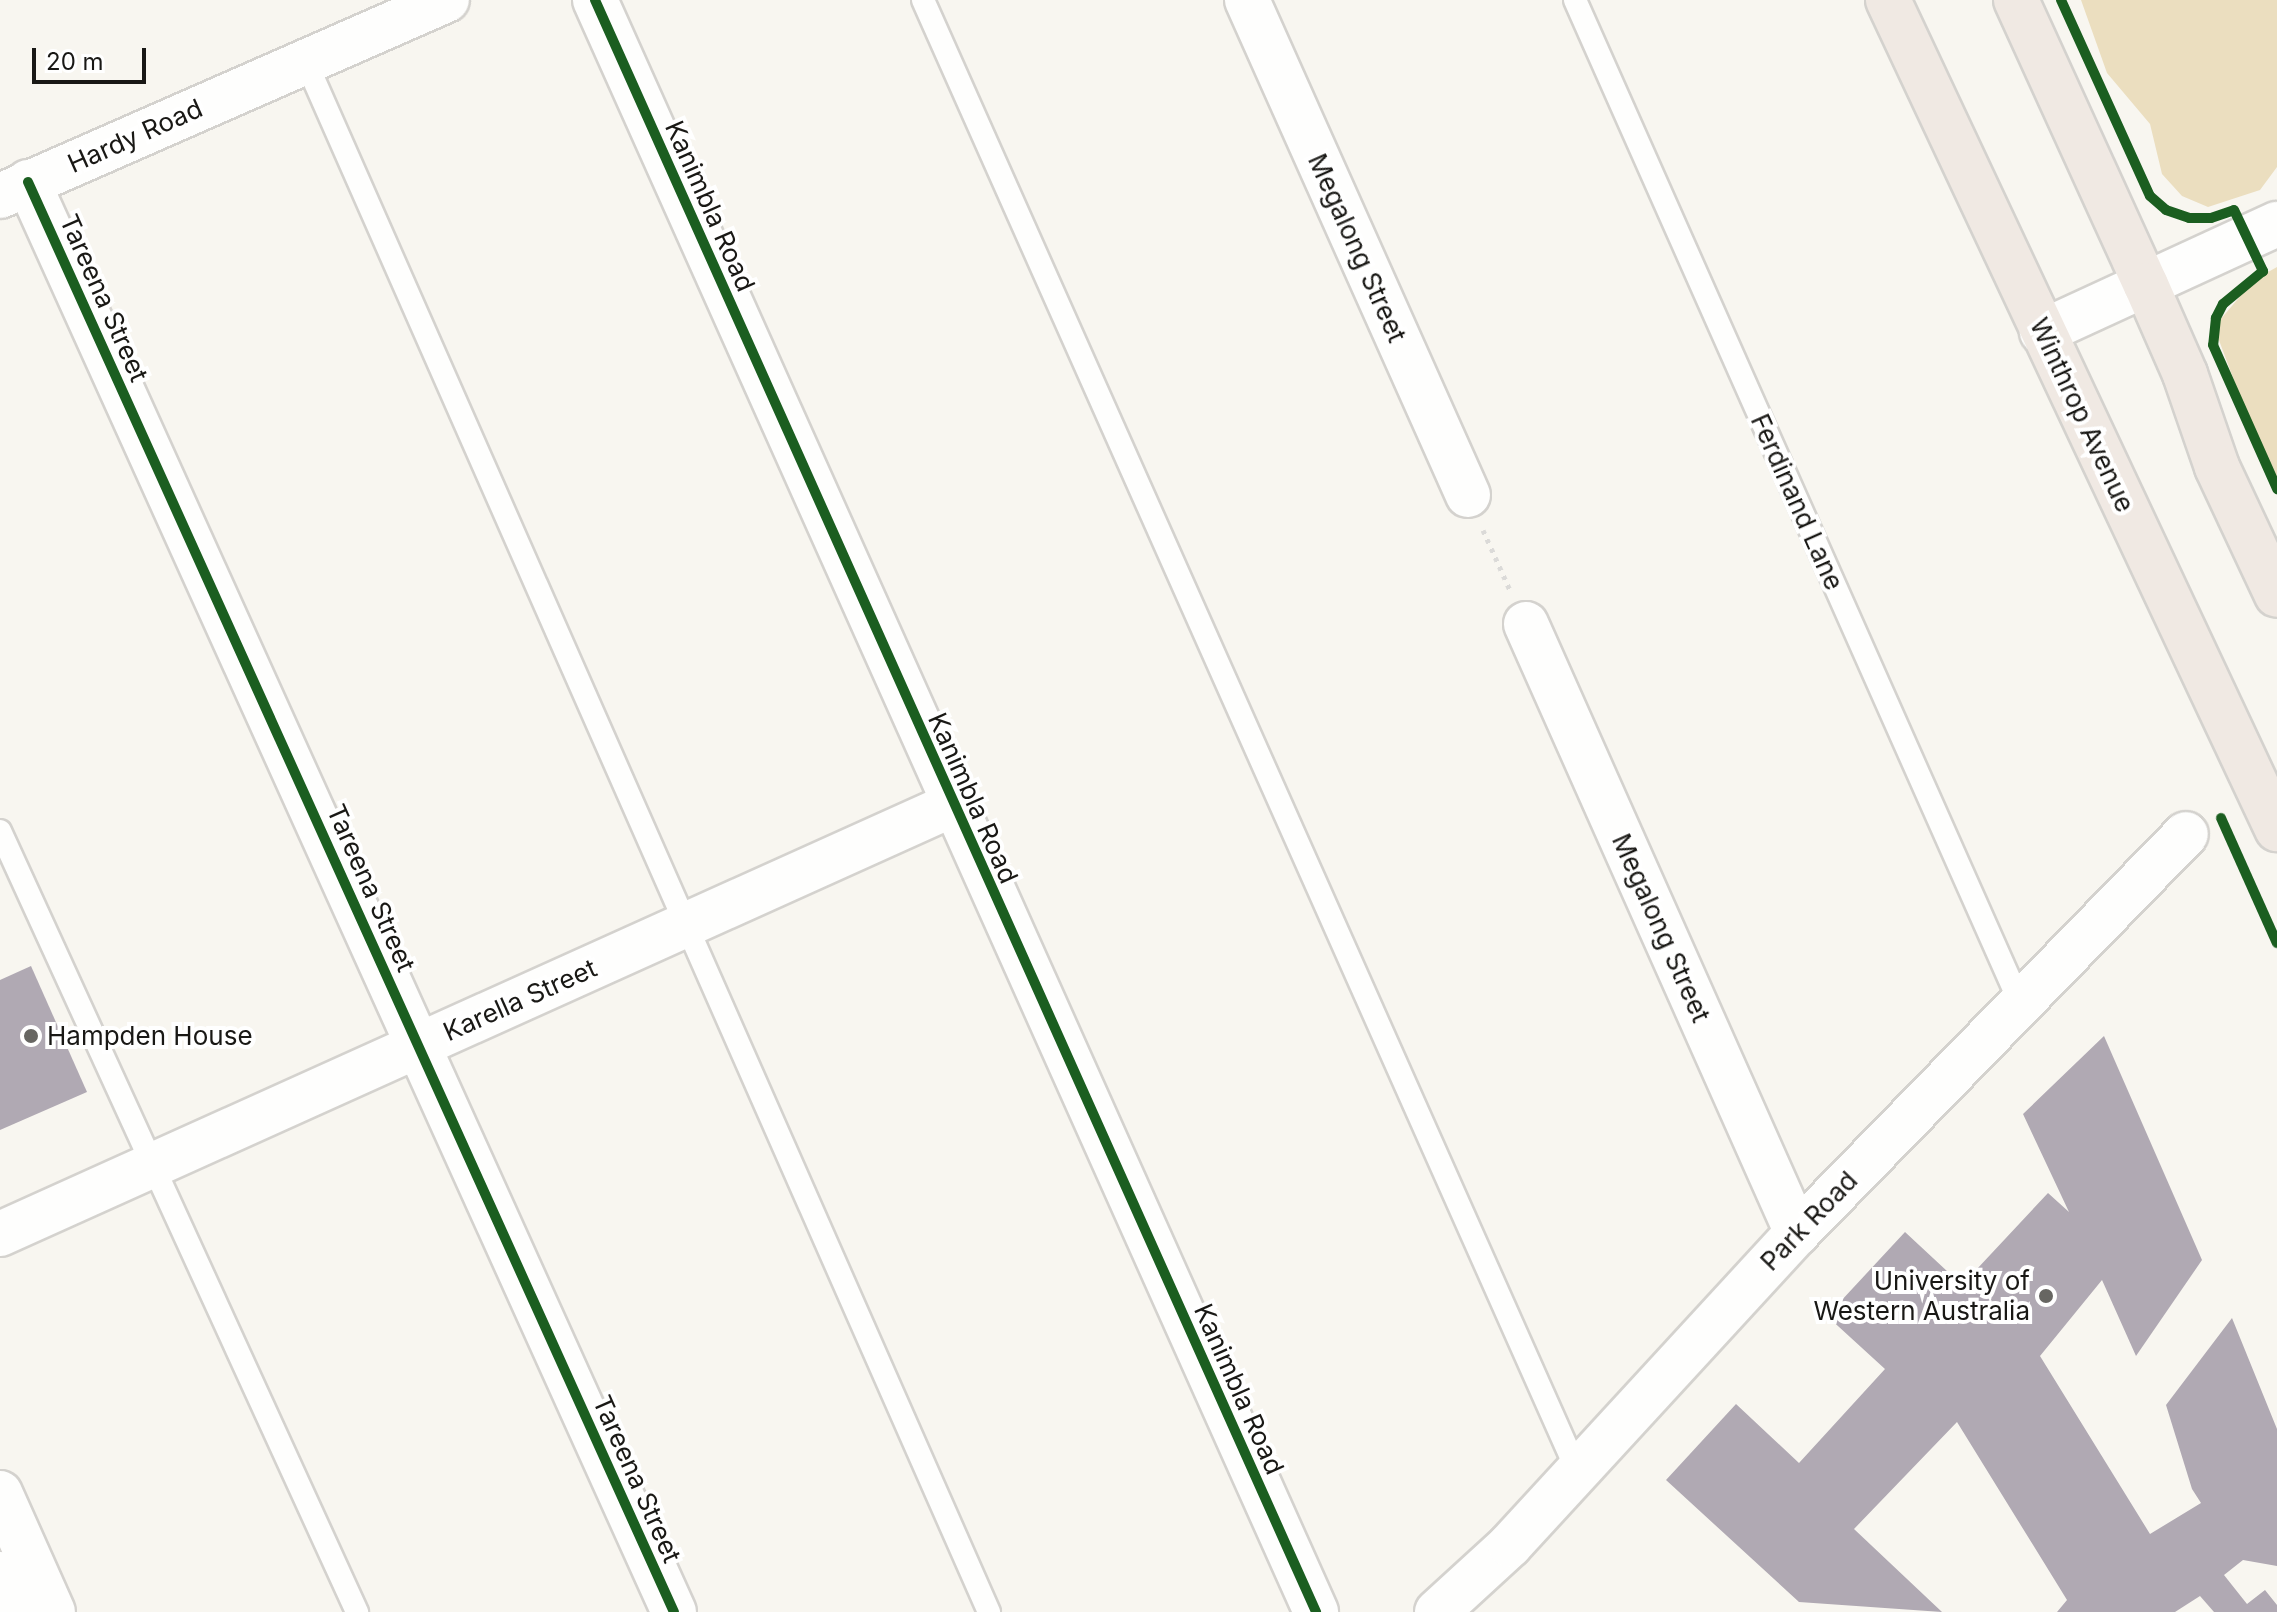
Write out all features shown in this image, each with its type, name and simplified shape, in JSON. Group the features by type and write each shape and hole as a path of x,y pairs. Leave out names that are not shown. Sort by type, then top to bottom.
{"main road":[{"name":"Winthrop Avenue","path":"1888,0 2277,829"},
{"path":"2016,0 2146,285 2185,374 2217,467 2277,595"}],"street":[{"name":"Hardy Road","path":"14,189 447,0"},
{"name":"Kanimbla Road","path":"595,0 952,805 1316,1612"},
{"name":"Megalong Street","path":"1247,0 1468,495"},
{"name":"Tareena Street","path":"14,189 418,1046 674,1612"},
{"path":"2042,332 2277,224"},
{"name":"Megalong Street","path":"1526,624 1797,1233"},
{"name":"Karella Street","path":"0,1234 952,805"},
{"name":"Park Road","path":"1437,1612 1510,1545 1797,1233 2186,834"},
{"path":"0,1493 53,1612"},
{"path":"0,1574 17,1612"}],"lane":[{"path":"923,0 1577,1470"},
{"name":"Ferdinand Lane","path":"1575,0 2020,1003"},
{"path":"306,62 989,1612"},
{"path":"0,831 357,1612"}],"path":[{"path":"1468,495 1526,624"}],"shaded area":[{"path":"2081,0 2277,0 2277,167 2260,190 2208,207 2182,196 2162,174 2150,124 2107,73"},
{"path":"2277,267 2277,495 2214,327 2254,280"}],"building":[{"name":"Hampden House","path":"31,966 87,1092 0,1130 0,980"},
{"path":"2104,1036 2202,1260 2136,1356 2102,1280 2040,1356 2150,1534 2201,1503 2192,1489 2166,1405 2232,1318 2277,1429 2277,1566 2243,1560 2224,1575 2247,1604 2265,1590 2277,1605 2277,1612 2214,1612 2200,1596 2175,1612 2057,1612 2067,1600 1957,1422 1854,1529 1942,1612 1799,1602 1666,1480 1736,1404 1799,1463 1885,1369 1827,1316 1905,1232 1962,1285 2048,1193 2069,1212 2023,1114"}],"cycle path":[{"path":"595,0 1316,1612"},
{"path":"2061,0 2150,196 2166,210 2189,218 2211,218 2234,210 2263,271 2223,304 2216,318 2213,345 2277,489"},
{"path":"28,182 674,1612"},
{"path":"2221,818 2277,943"}],"place":[{"name":"Hampden House","path":"31,1036"},
{"name":"University of Western Australia","path":"2046,1296"}]}
